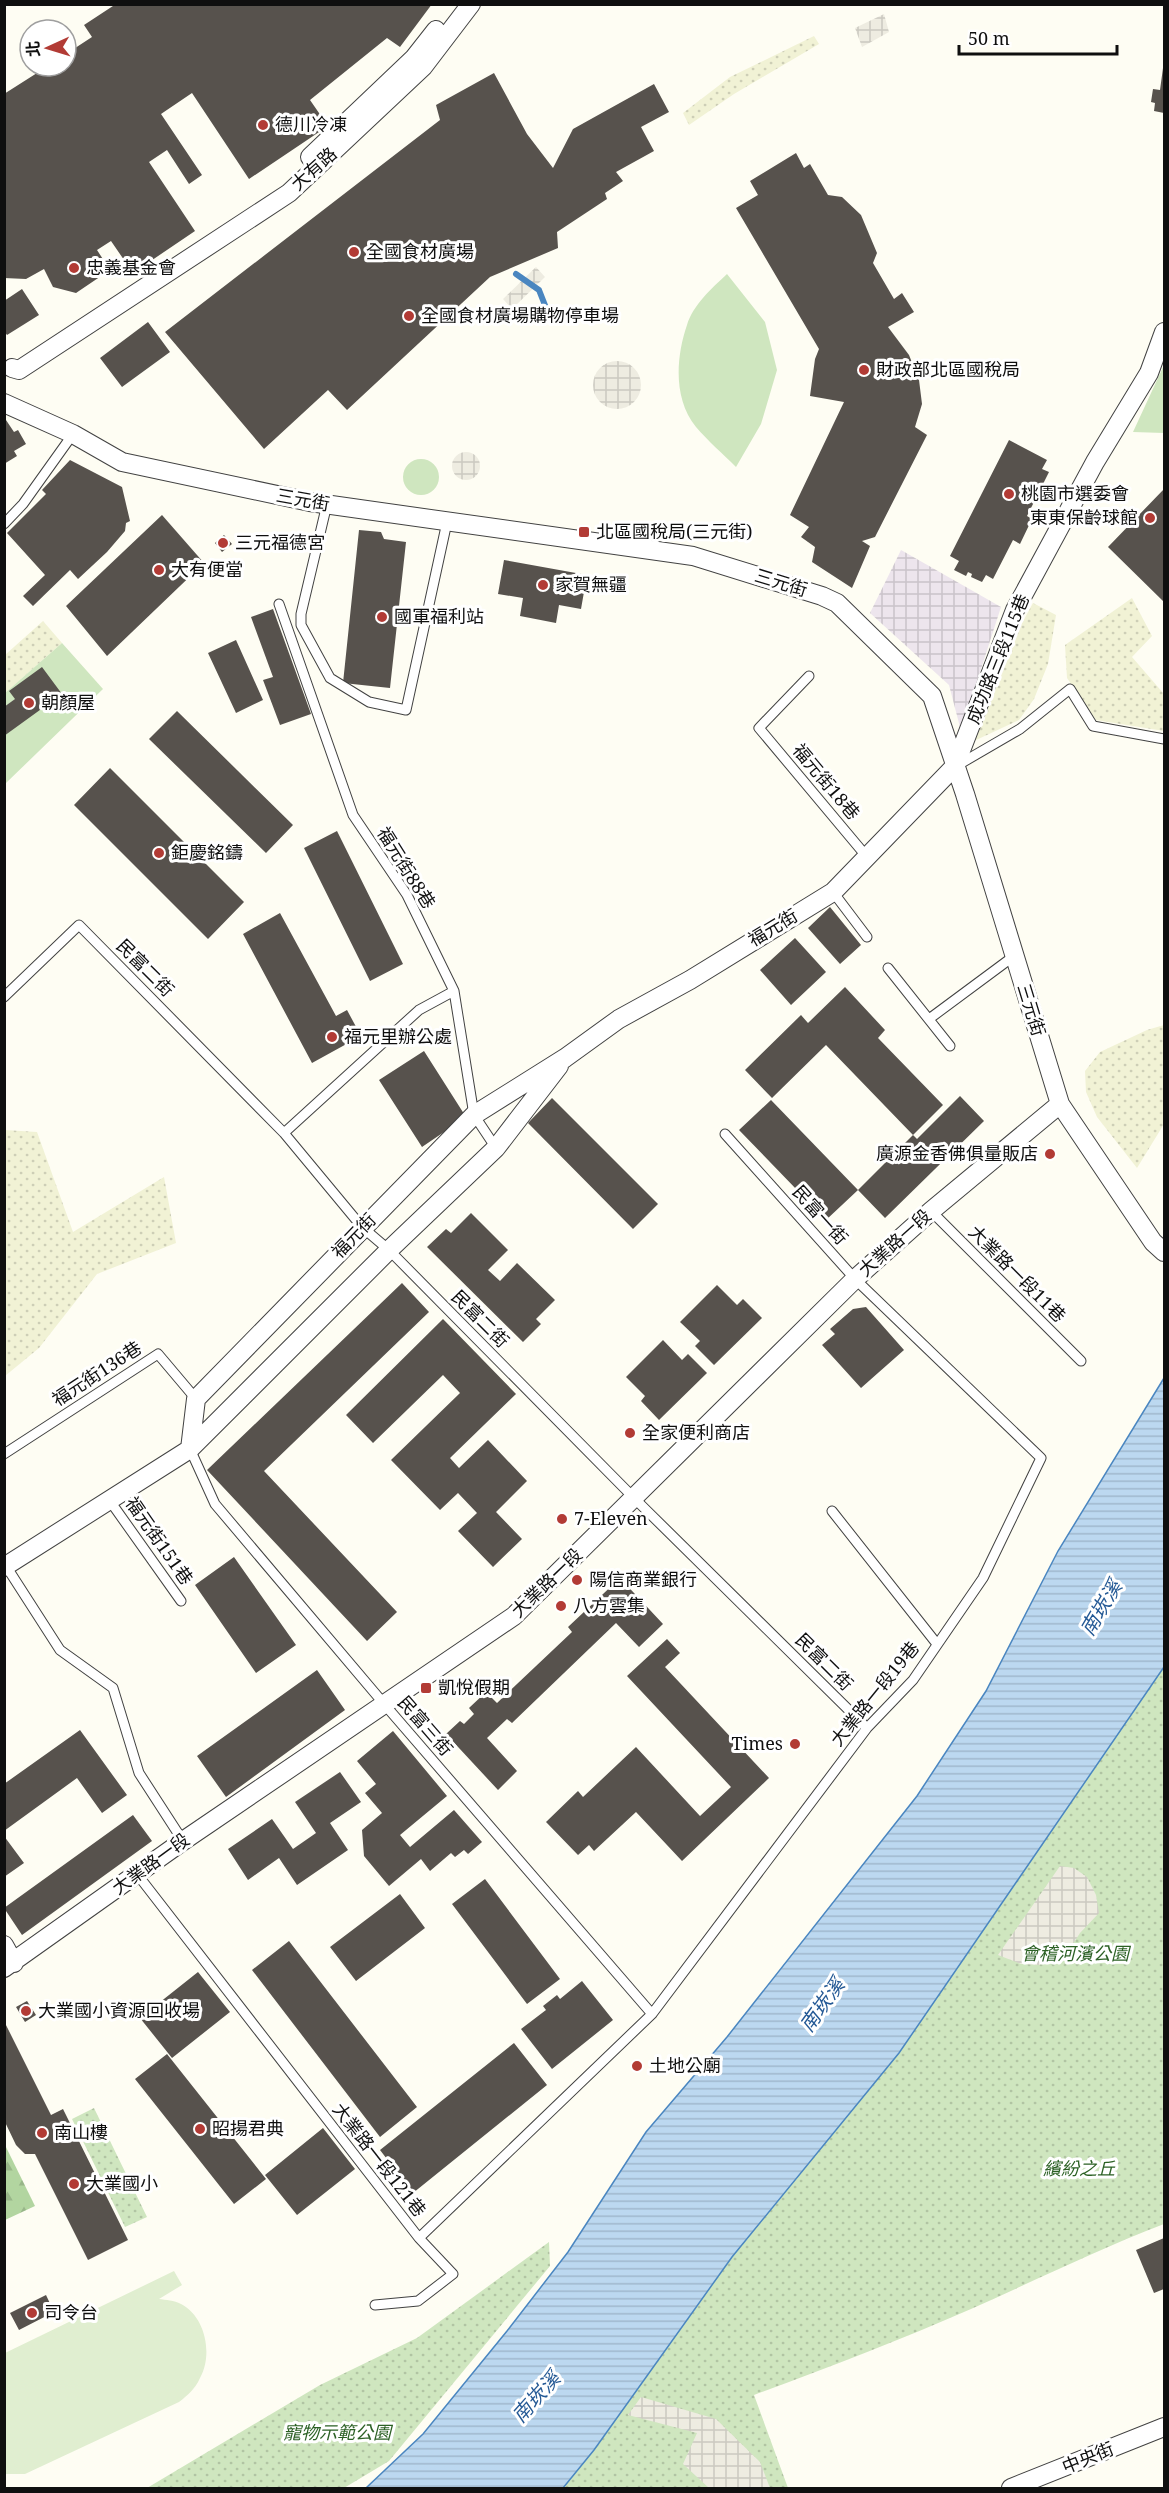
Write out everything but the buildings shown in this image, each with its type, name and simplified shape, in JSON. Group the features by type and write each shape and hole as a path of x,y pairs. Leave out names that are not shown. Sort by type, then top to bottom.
{"street":[{"name":"大有路","path":"128,293 282,183 414,58 455,4"},
{"name":"大有路","path":"128,293 289,193 423,67 471,4"},
{"path":"8,370 19,370 128,293"},
{"name":"成功路三段115巷","path":"956,766 1014,610 1093,466 1160,356 1164,332"},
{"name":"三元街","path":"4,404 73,434 122,462 327,504 693,556 822,596 837,603 932,696 956,766 1060,1104 1153,1242 1164,1252"},
{"name":"福元街","path":"196,1399 474,1115 565,1058 619,1019 690,980 833,892 956,766"},
{"name":"福元街","path":"5,1567 190,1449 389,1250 496,1148 565,1058"},
{"name":"大業路一段","path":"9,1965 183,1841 514,1616 855,1279 931,1211 1060,1104"},
{"path":"190,1449 196,1399"},
{"path":"4,1945 9,1965"},
{"name":"中央街","path":"1011,2488 1164,2427"}],"lane":[{"path":"4,524 23,504 73,434"},
{"path":"327,504 301,614 301,625 330,678 369,702 406,710 447,522"},
{"name":"福元街88巷","path":"279,604 353,815 407,895 454,991 474,1115 496,1148"},
{"path":"288,630 301,625"},
{"name":"福元街18巷","path":"809,676 759,728 867,856"},
{"path":"956,766 1020,729 1070,689 1093,726 1164,739"},
{"path":"833,892 867,937"},
{"name":"民富二街","path":"4,997 79,925 284,1133 362,1227 389,1250 634,1498 867,1728"},
{"path":"929,1019 1014,956"},
{"path":"888,968 950,1046"},
{"path":"284,1133 419,1010 454,991"},
{"name":"民富一街","path":"725,1134 855,1279 946,1366"},
{"name":"大業路一段11巷","path":"931,1211 1081,1361"},
{"name":"福元街136巷","path":"4,1454 158,1354 196,1399"},
{"name":"大業路一段19巷","path":"652,2014 867,1728 913,1680 983,1578 1041,1458 946,1366"},
{"name":"民富三街","path":"190,1449 214,1504 652,2014"},
{"name":"福元街151巷","path":"110,1501 181,1601"},
{"path":"832,1511 937,1644"},
{"path":"5,1567 60,1650 112,1688 139,1773 183,1841"},
{"name":"大業路一段121巷","path":"137,1874 419,2238 652,2014"},
{"path":"375,2305 418,2301 453,2274 419,2238"}],"shaded area":[{"path":"884,14 889,32 862,47 855,28"},
{"path":"536,267 545,277 512,309 503,299"},
{"path":"612,361 622,361 634,368 641,380 641,390 634,402 622,409 612,409 597,398 593,390 593,380 604,365"},
{"path":"466,452 476,456 480,466 476,476 466,480 456,476 452,466 456,456"},
{"path":"901,550 1001,607 961,731 949,685 870,613"},
{"path":"1060,1866 1074,1868 1087,1877 1096,1895 1099,1913 1080,1933 1065,1956 1039,1965 1021,1964 998,1955"},
{"path":"641,2397 716,2419 760,2462 770,2488 709,2488 683,2464 697,2433 628,2415"}],"green space":[{"path":"814,36 819,44 734,94 689,125 683,113 730,77"},
{"path":"727,274 765,322 777,370 761,424 736,467 696,427 683,404 679,378 683,337 690,318 704,297"},
{"path":"1164,365 1164,433 1133,432"},
{"path":"421,459 434,464 439,477 434,490 421,495 408,490 403,477 408,464"},
{"path":"1132,598 1152,636 1132,657 1164,694 1164,731 1096,720 1067,678 1065,645"},
{"path":"1033,603 1056,615 1048,664 1034,699 1019,720 974,741 999,665"},
{"path":"43,621 62,643 5,693 5,655"},
{"path":"62,643 103,689 5,784 5,736 15,699 5,707 5,693"},
{"path":"1164,1025 1164,1124 1137,1168 1097,1117 1086,1092 1085,1071 1100,1052 1147,1030"},
{"path":"5,1130 37,1132 73,1232 164,1177 176,1243 97,1274 39,1348 5,1376"},
{"path":"1164,1667 1164,2224 917,2332 754,2395 788,2488 563,2488 594,2450 732,2257 899,2053"},
{"path":"94,2108 147,2217 125,2227 72,2119"},
{"path":"4,2143 35,2206 5,2220 4,2220"},
{"name":"寵物示範公園","path":"549,2242 550,2266 389,2461 344,2488 147,2488 320,2385 417,2338"},
{"path":"174,2271 182,2285 159,2299 176,2302 190,2310 205,2337 204,2369 194,2389 179,2402 25,2474 5,2474 5,2353"}],"water":[{"name":"南崁溪","path":"1164,1378 1164,1667 899,2053 732,2257 594,2450 563,2488 366,2488 423,2434 507,2331 568,2252 646,2132 727,2037 917,1796 986,1691 1058,1551"}],"waterway":[{"path":"516,274 539,290 550,318"}],"place":[{"name":"德川冷凍","path":"263,125"},
{"name":"全國食材廣場","path":"354,252"},
{"name":"忠義基金會","path":"74,268"},
{"name":"全國食材廣場購物停車場","path":"409,316"},
{"name":"財政部北區國稅局","path":"864,370"},
{"name":"桃園市選委會","path":"1009,494"},
{"name":"東東保齡球館","path":"1150,518"},
{"name":"北區國稅局(三元街)","path":"584,532"},
{"name":"三元福德宮","path":"223,543"},
{"name":"大有便當","path":"159,570"},
{"name":"家賀無疆","path":"543,585"},
{"name":"國軍福利站","path":"382,617"},
{"name":"朝顏屋","path":"29,703"},
{"name":"鉅慶銘鑄","path":"159,853"},
{"name":"福元里辦公處","path":"332,1037"},
{"name":"廣源金香佛俱量販店","path":"1050,1154"},
{"name":"全家便利商店","path":"630,1433"},
{"name":"7-Eleven","path":"562,1519"},
{"name":"陽信商業銀行","path":"577,1580"},
{"name":"八方雲集","path":"561,1606"},
{"name":"凱悅假期","path":"426,1688"},
{"name":"Times","path":"795,1744"},
{"name":"大業國小資源回收場","path":"26,2011"},
{"name":"土地公廟","path":"637,2066"},
{"name":"昭揚君典","path":"200,2129"},
{"name":"南山樓","path":"42,2133"},
{"name":"大業國小","path":"74,2184"},
{"name":"司令台","path":"32,2313"}],"park label":[{"name":"會稽河濱公園","path":"1075,1954"},
{"name":"繽紛之丘","path":"1079,2169"}]}
